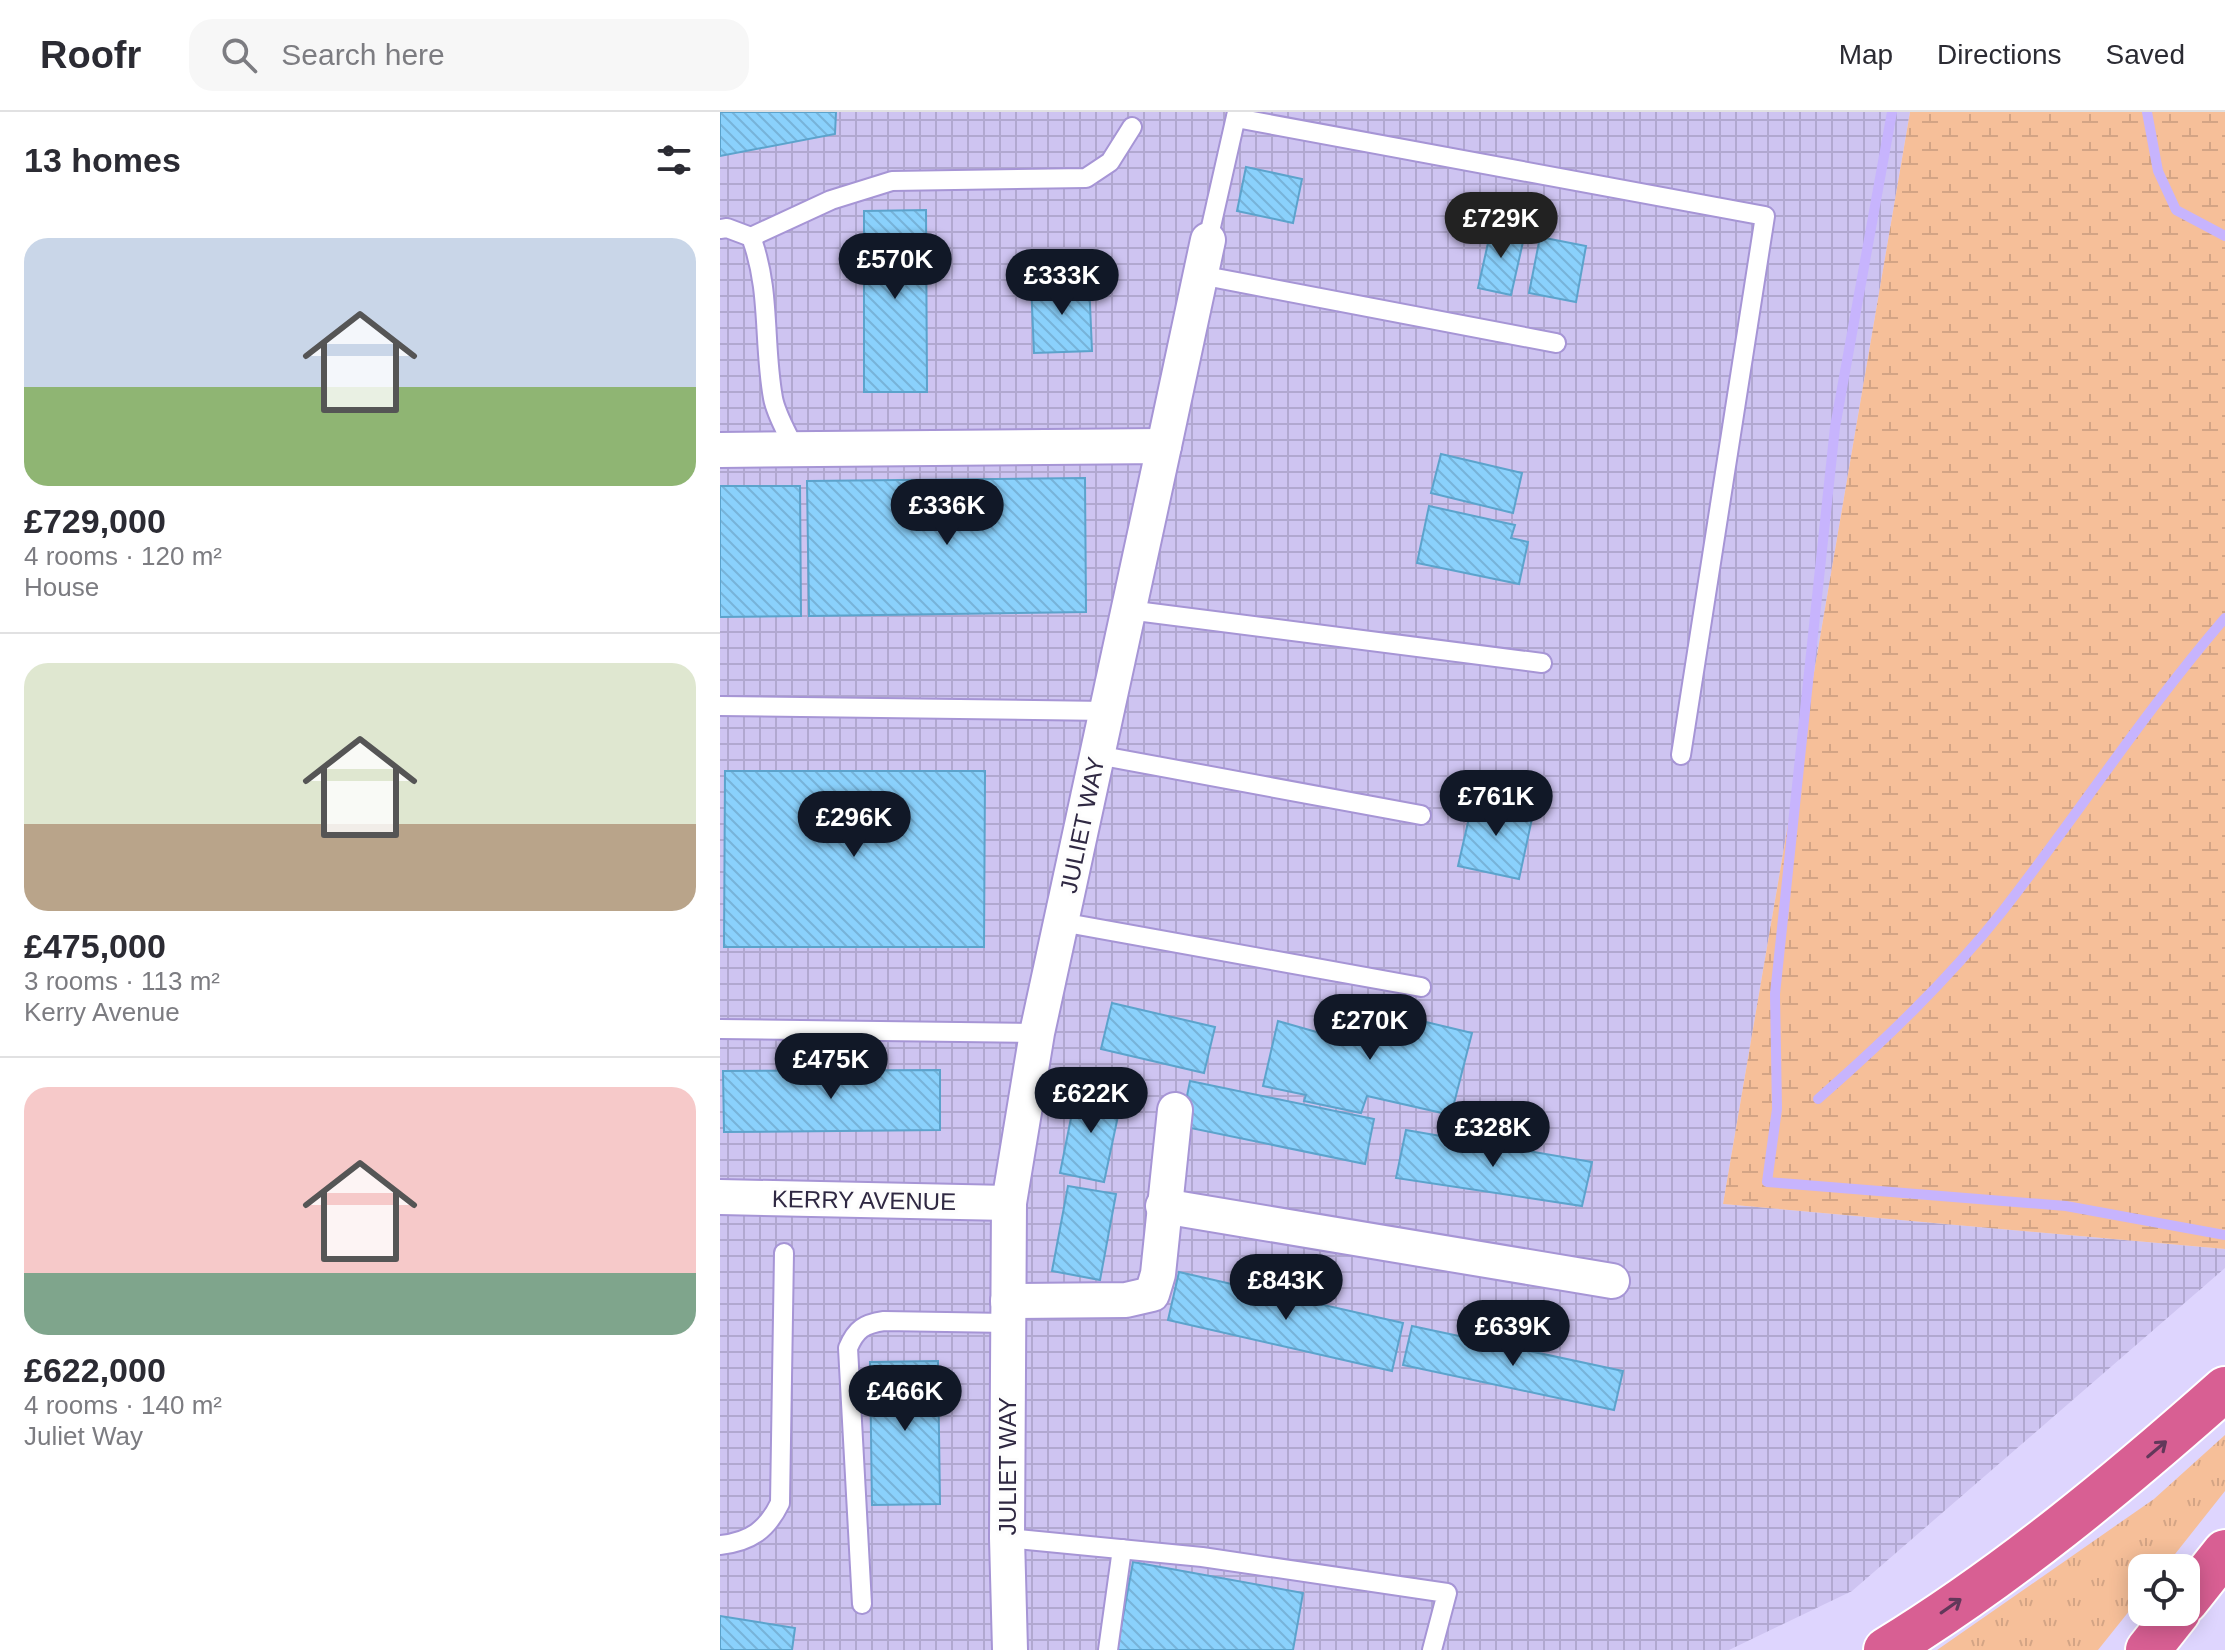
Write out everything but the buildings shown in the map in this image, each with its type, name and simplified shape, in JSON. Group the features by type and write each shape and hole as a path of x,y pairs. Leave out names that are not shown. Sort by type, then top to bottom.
{"highway":[{"path":"1886,1650 2010,1565 2156,1450 2225,1389"},
{"path":"2200,1583 2225,1552"},
{"path":"2148,1650 2167,1626"}],"street":[{"name":"JULIET WAY","path":"1010,1650 1007,1538 1009,1203 1037,1033 1208,240"},
{"path":"720,450 1164,446"},
{"path":"1008,1312 1126,1300 1152,1294 1158,1274 1175,1110"},
{"name":"KERRY AVENUE","path":"720,1197 1009,1203"},
{"path":"1163,1206 1612,1281"}],"lane":[{"path":"1208,240 1236,115 1765,216 1681,755"},
{"path":"720,229 727,228 751,237 831,200 892,181 1086,178 1110,162 1132,127"},
{"path":"751,237 767,299 773,400 795,450"},
{"path":"1200,275 1556,343"},
{"path":"1128,610 1542,663"},
{"path":"720,706 1107,711"},
{"path":"1097,755 1421,815"},
{"path":"1061,922 1421,987"},
{"path":"720,1029 1037,1033"},
{"path":"720,1545 755,1537 771,1521 780,1503 784,1253"},
{"path":"862,1604 848,1348 852,1338 868,1323 1008,1312"},
{"path":"1007,1538 1202,1557 1447,1593 1432,1650"},
{"path":"1108,1650 1122,1549"}],"shaded area":[{"path":"720,112 1910,112 1723,1204 2225,1249 2225,1268 1852,1591 1729,1650 720,1650"}],"green space":[{"path":"1910,112 2225,112 2225,1249 1723,1204"},
{"path":"2225,1435 2225,1491 2175,1554 2128,1554 2128,1612 2098,1650 1937,1650 2154,1499"}],"waterway":[{"path":"1892,112 1835,427 1775,994 1777,1109 1767,1182 2066,1206 2225,1235"},
{"path":"2147,112 2158,171 2176,210 2225,236"},
{"path":"1818,1099 1914,1010 1980,938 2225,618"}]}
